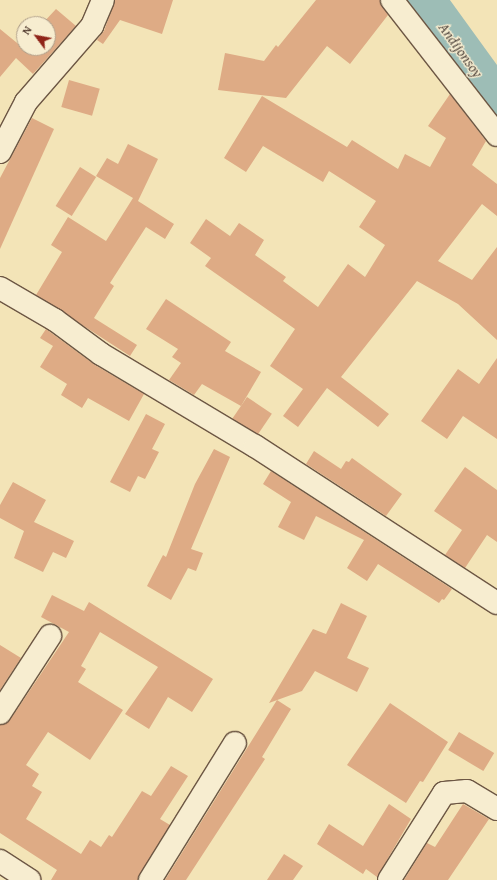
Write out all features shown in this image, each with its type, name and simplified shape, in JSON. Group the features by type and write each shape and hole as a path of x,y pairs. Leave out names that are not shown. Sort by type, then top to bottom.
{"street":[{"path":"0,152 26,102 92,26 103,0"},
{"path":"392,0 497,135"},
{"path":"0,288 55,320 101,354 255,446 497,603"},
{"path":"0,713 50,636"},
{"path":"150,880 235,743"},
{"path":"389,880 444,793 467,791 497,809"},
{"path":"0,861 29,880"}],"building":[{"path":"115,0 173,0 162,34 120,20 103,44 97,40 104,31"},
{"path":"316,0 380,0 388,15 350,64 327,46 286,98 218,90 225,53 264,61 276,45 278,47"},
{"path":"56,9 76,26 56,48 56,16 49,16"},
{"path":"0,29 16,42 16,56 49,56 33,74 16,58 0,77"},
{"path":"69,80 100,89 92,116 61,107"},
{"path":"450,94 486,141 472,165 497,184 497,216 482,204 438,261 472,280 497,247 497,340 458,304 417,281 341,377 389,414 378,427 327,388 298,427 283,416 303,389 270,366 295,329 205,266 211,258 190,243 206,219 230,236 239,223 264,240 255,255 286,277 283,281 318,307 348,264 365,277 385,245 359,227 376,201 329,171 323,182 263,146 246,172 224,158 262,96 347,147 352,140 398,169 405,154 430,167 446,138 428,126"},
{"path":"32,118 54,129 0,249 0,178"},
{"path":"128,144 158,159 138,201 174,224 165,239 146,227 110,283 114,286 94,318 137,345 130,356 36,295 62,252 51,245 68,217 106,241 133,198 96,176 107,158 118,164"},
{"path":"80,167 96,177 72,216 56,206"},
{"path":"166,299 231,342 225,351 261,372 241,406 202,384 194,395 169,380 181,363 172,357 178,349 146,329"},
{"path":"46,329 95,365 144,394 129,421 88,398 82,408 61,395 67,384 40,367 53,346 40,338"},
{"path":"497,358 497,439 463,416 447,439 421,421 458,369 479,384"},
{"path":"247,397 272,414 257,435 232,419"},
{"path":"146,414 165,424 152,449 159,452 145,479 138,476 130,492 110,482"},
{"path":"214,449 230,457 191,549 203,553 196,571 188,568 171,600 147,586 163,555 166,557 195,484"},
{"path":"314,451 341,469 346,461 349,462 352,458 402,494 386,516 306,464"},
{"path":"465,467 497,490 497,542 487,535 465,568 445,555 462,530 434,511"},
{"path":"271,471 452,589 444,600 442,599 439,603 378,564 367,581 347,568 364,540 316,516 304,540 278,527 291,502 263,484"},
{"path":"13,482 46,500 34,522 74,541 66,558 53,552 43,572 14,558 24,531 0,518 0,505"},
{"path":"52,595 84,611 89,602 213,679 192,712 168,697 149,729 125,714 158,667 100,632 81,666 86,669 78,682 123,710 90,760 48,732 26,765 39,774 32,786 42,792 26,819 81,854 90,840 101,847 109,835 112,837 142,791 151,796 171,766 188,776 160,819 170,825 138,880 51,880 57,870 0,833 0,725 10,720 69,632 41,617"},
{"path":"341,603 367,616 347,658 369,668 357,692 315,671 302,691 269,703 313,629 326,634"},
{"path":"0,645 21,658 0,690"},
{"path":"277,700 291,709 262,757 265,759 186,880 165,880"},
{"path":"390,703 448,742 423,782 420,781 406,803 347,765"},
{"path":"459,732 494,753 483,771 448,750"},
{"path":"389,804 411,819 377,877 366,869 363,874 317,844 329,824 363,846"},
{"path":"463,804 489,819 448,880 404,880 427,843 435,847"},
{"path":"284,854 303,866 293,880 267,880"}],"waterway":[{"name":"Andijonsoy","path":"424,0 497,101"}]}
